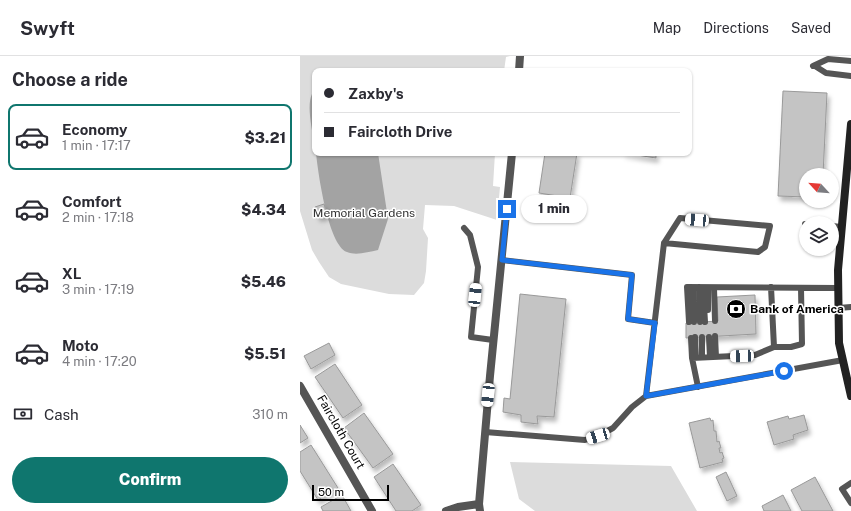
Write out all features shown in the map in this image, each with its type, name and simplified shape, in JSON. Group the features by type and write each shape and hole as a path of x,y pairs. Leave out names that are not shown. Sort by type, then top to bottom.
{"street":[{"path":"519,68 520,56"},
{"path":"839,233 841,227 850,146 851,124"},
{"path":"446,511 458,507 480,508 493,340 512,156"},
{"path":"837,256 839,343 851,396"},
{"name":"Faircloth Court","path":"300,386 372,511"}],"lane":[{"path":"851,61 828,59 814,66 826,73 851,76"},
{"path":"646,396 664,242 680,218 770,226 764,247 758,252 664,242"},
{"path":"464,228 470,235 478,267 471,337 493,340"},
{"path":"502,260 632,275 628,319 655,323"},
{"path":"701,288 838,288"},
{"path":"701,288 702,322"},
{"path":"701,288 702,322"},
{"path":"701,288 702,322"},
{"path":"771,288 774,347"},
{"path":"704,357 755,355 774,347 791,347 802,344 800,288"},
{"path":"838,308 851,307"},
{"path":"703,337 704,357"},
{"path":"703,337 704,357"},
{"path":"698,387 704,357 703,337"},
{"path":"485,432 585,440 598,436 613,428 646,396 843,360"},
{"path":"851,483 842,489 851,503"}],"green space":[{"name":"Memorial Gardens","path":"300,56 510,56 506,57 504,68 312,68 312,156 495,156 493,186 500,187 497,220 454,206 425,205 423,229 428,238 426,271 424,283 414,295 389,294 341,284 329,277 312,250 300,211"},
{"path":"510,462 671,466 697,511 535,511 519,499"}],"shaded area":[{"path":"312,94 312,130 311,125 310,101"},
{"path":"316,156 378,156 388,219 378,250 354,254 347,252 340,247 329,223"}],"building":[{"path":"783,91 827,93 823,168 799,168 799,197 778,196"},
{"path":"545,156 577,156 570,198 539,193"},
{"path":"643,156 656,156 656,158"},
{"path":"324,204 327,215 318,217 315,207"},
{"path":"520,294 566,299 554,417 537,416 538,424 521,422 521,415 503,412 504,398 510,399"},
{"name":"Bank of America","path":"755,295 756,334 686,338 686,323 718,321 717,297"},
{"path":"329,343 335,355 311,369 304,356"},
{"path":"335,364 362,405 343,418 315,377"},
{"path":"364,413 393,454 373,468 344,428"},
{"path":"804,415 808,430 793,435 794,439 774,445 767,422 788,416 789,419"},
{"path":"710,418 711,421 713,420 717,442 719,441 721,448 719,448 720,453 722,452 724,458 722,459 723,462 700,468 689,423"},
{"path":"300,425 308,438 300,443"},
{"path":"311,445 338,488 318,500 300,471 300,452"},
{"path":"393,464 421,505 412,511 396,511 374,477"},
{"path":"726,472 737,496 727,501 716,477"},
{"path":"815,477 833,511 802,511 791,490"},
{"path":"342,495 351,511 323,511 321,507"},
{"path":"783,495 791,511 764,511 762,506"}],"place":[{"name":"Bank of America","path":"736,309"}],"route":[{"path":"507,209 502,260 632,275 628,319 655,323 646,396 784,371"}]}
